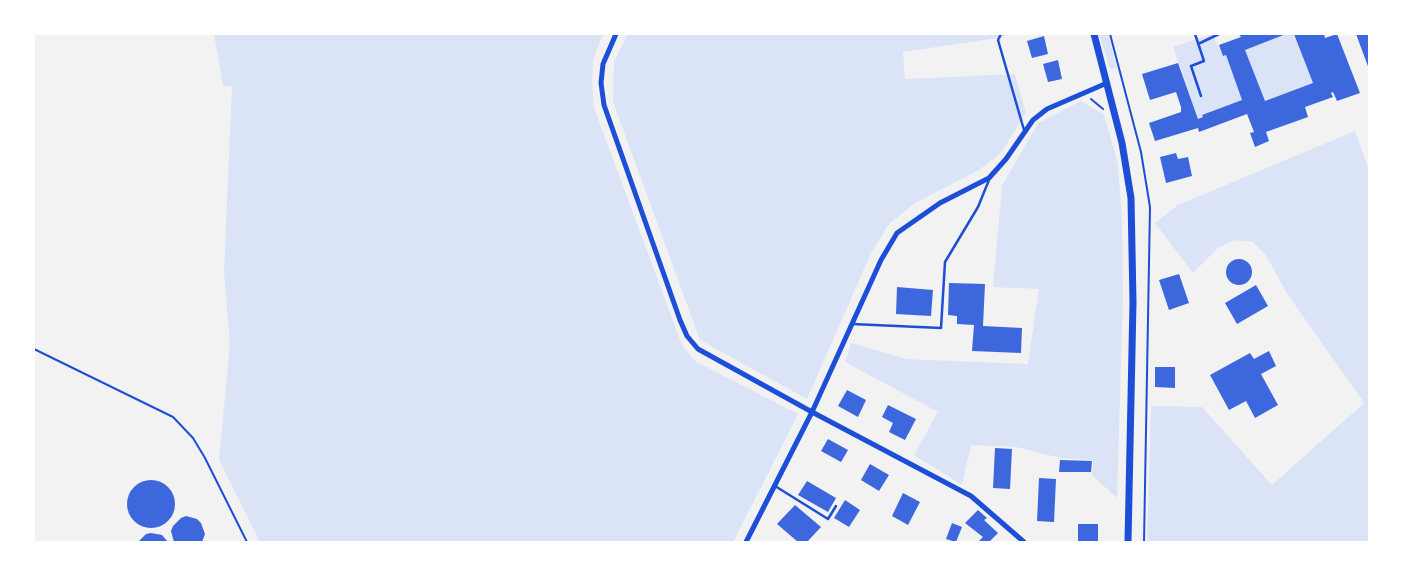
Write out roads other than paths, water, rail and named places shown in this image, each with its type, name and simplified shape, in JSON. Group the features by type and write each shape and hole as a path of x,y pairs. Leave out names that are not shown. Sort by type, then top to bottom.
{"main road":[{"path":"1094,34 1122,143 1132,218 1133,312 1128,542"}],"street":[{"path":"616,34 604,64 601,83 604,105 687,336 698,349 711,358 971,496 1024,542"},
{"path":"746,542 812,412 881,260 897,233 940,203 989,178 1006,159 1032,120 1047,109 1107,84"}],"lane":[{"path":"1001,34 998,40 1025,132"},
{"path":"1195,34 1204,61 1191,66 1202,96"},
{"path":"1198,44 1219,34"},
{"path":"852,324 941,328 945,262 978,207 989,178"},
{"path":"775,486 828,519 836,506"}]}
